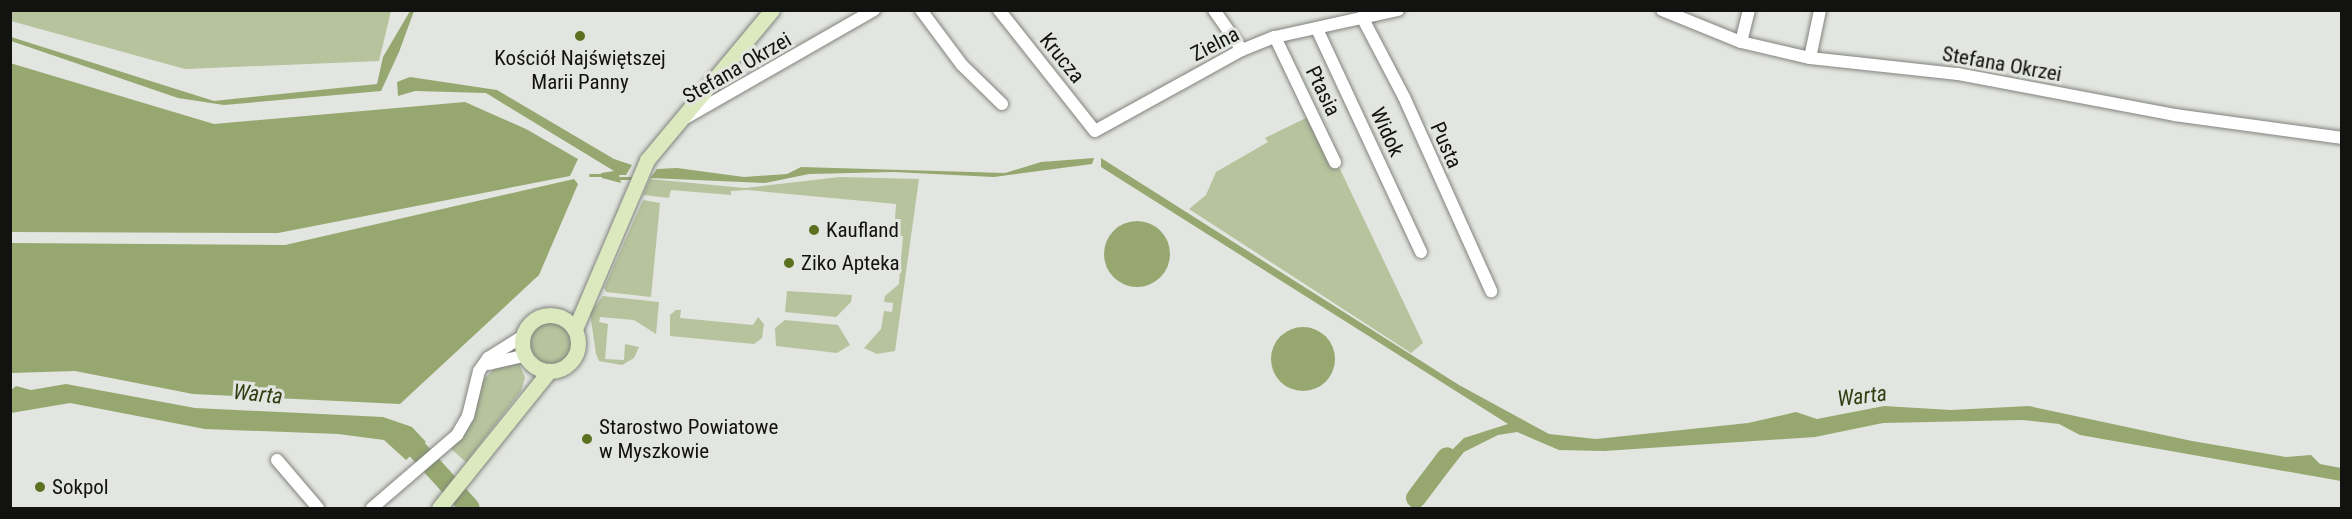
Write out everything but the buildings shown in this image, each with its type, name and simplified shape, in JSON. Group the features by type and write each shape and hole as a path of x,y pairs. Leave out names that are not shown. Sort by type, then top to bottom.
{"main road":[{"path":"440,507 549,371 567,366 575,355 575,329 647,160 772,10"},
{"path":"518,409 527,360 522,337 538,317 558,315 569,309 598,276"},
{"path":"558,315 575,329"},
{"path":"527,360 549,371"}],"street":[{"name":"Stefana Okrzei","path":"680,121 874,10"},
{"path":"921,10 962,65 1002,104"},
{"name":"Krucza","path":"999,10 1095,131"},
{"path":"1214,10 1242,50"},
{"name":"Zielna","path":"1095,131 1242,50 1275,37 1398,10"},
{"name":"Stefana Okrzei","path":"1662,10 1810,58 1958,74 2175,114 2342,138"},
{"path":"1743,37 1749,11"},
{"name":"Pusta","path":"1362,17 1404,97 1491,291"},
{"path":"1810,58 1819,17"},
{"name":"Widok","path":"1317,28 1422,252"},
{"name":"Ptasia","path":"1275,37 1335,162"},
{"path":"372,508 437,454 464,425 482,368 488,358 522,337"},
{"path":"482,368 527,360"},
{"path":"277,460 318,508"}],"shaded area":[{"path":"10,11 391,11 379,61 185,69 11,21"},
{"path":"1308,117 1338,165 1423,343 1411,353 1189,209 1206,195 1216,172 1268,142 1265,138"},
{"path":"840,177 919,179 895,351 877,354 864,348 881,329 884,311 892,312 893,303 884,302 885,296 899,284 903,236 894,235 896,204 747,190 731,191 731,195 671,190 669,198 643,195 650,179 745,188"},
{"path":"643,200 660,203 651,297 606,292 604,288"},
{"path":"787,291 852,295 851,302 836,317 785,312"},
{"path":"603,296 659,302 656,334 634,320 600,317 599,322 608,324 605,359 624,360 625,344 639,347 634,358 622,365 599,361 596,354 590,313"},
{"path":"676,310 681,310 680,318 753,325 758,317 764,324 762,338 754,344 670,336 670,315"},
{"path":"785,320 838,325 850,345 837,353 776,346 775,328"},
{"path":"550,322 558,323 565,328 570,335 570,351 565,358 558,363 550,364 542,363 535,358 530,351 529,343 530,335 535,328 542,323"},
{"path":"519,363 525,378 521,391 466,462 450,448 481,382 499,364"}],"water":[{"path":"410,11 414,11 381,91 224,105 178,98 11,41 11,37 214,101 377,84 383,57"},
{"path":"10,63 214,124 465,102 526,129 578,159 570,176 278,233 11,232"},
{"path":"410,77 497,90 614,159 632,165 626,175 619,175 621,183 602,178 601,173 614,171 486,93 415,91 398,96 397,82"},
{"path":"1094,158 1092,164 994,177 894,172 809,174 765,183 650,178 657,169 677,168 744,177 787,174 801,167 1005,173 1041,162"},
{"path":"1101,158 1459,385 1549,434 1596,439 1748,423 1796,412 1817,419 1884,406 1951,410 2029,406 2192,441 2286,457 2311,455 2320,464 2341,468 2341,481 2080,435 2059,424 2023,420 1883,423 1815,437 1604,451 1559,450 1517,432 1498,435 1464,452 1442,479 1427,475 1464,438 1508,424 1101,167"},
{"path":"574,179 578,184 539,275 400,404 193,394 75,371 11,373 11,243 285,245"},
{"path":"1137,221 1149,224 1160,231 1167,242 1170,254 1167,266 1160,277 1149,284 1137,287 1125,284 1114,277 1107,266 1104,254 1107,242 1114,231 1125,224"},
{"path":"1303,327 1321,333 1329,341 1335,359 1329,377 1321,385 1303,391 1285,385 1277,377 1271,359 1277,341 1285,333"},
{"path":"66,384 195,408 383,417 412,427 426,442 406,460 384,440 338,434 205,429 70,403 11,413 11,390 16,386 31,390"}],"waterway":[{"path":"590,175 605,175"},
{"path":"620,178 634,178"},
{"name":"Warta","path":"397,434 404,435 470,508"},
{"name":"Warta","path":"1416,498 1447,457"}],"place":[{"name":"Kościół Najświętszej Marii Panny","path":"580,36"},
{"name":"Kaufland","path":"814,230"},
{"name":"Ziko Apteka","path":"789,263"},
{"name":"Starostwo Powiatowe w Myszkowie","path":"587,439"},
{"name":"Sokpol","path":"40,487"}]}
